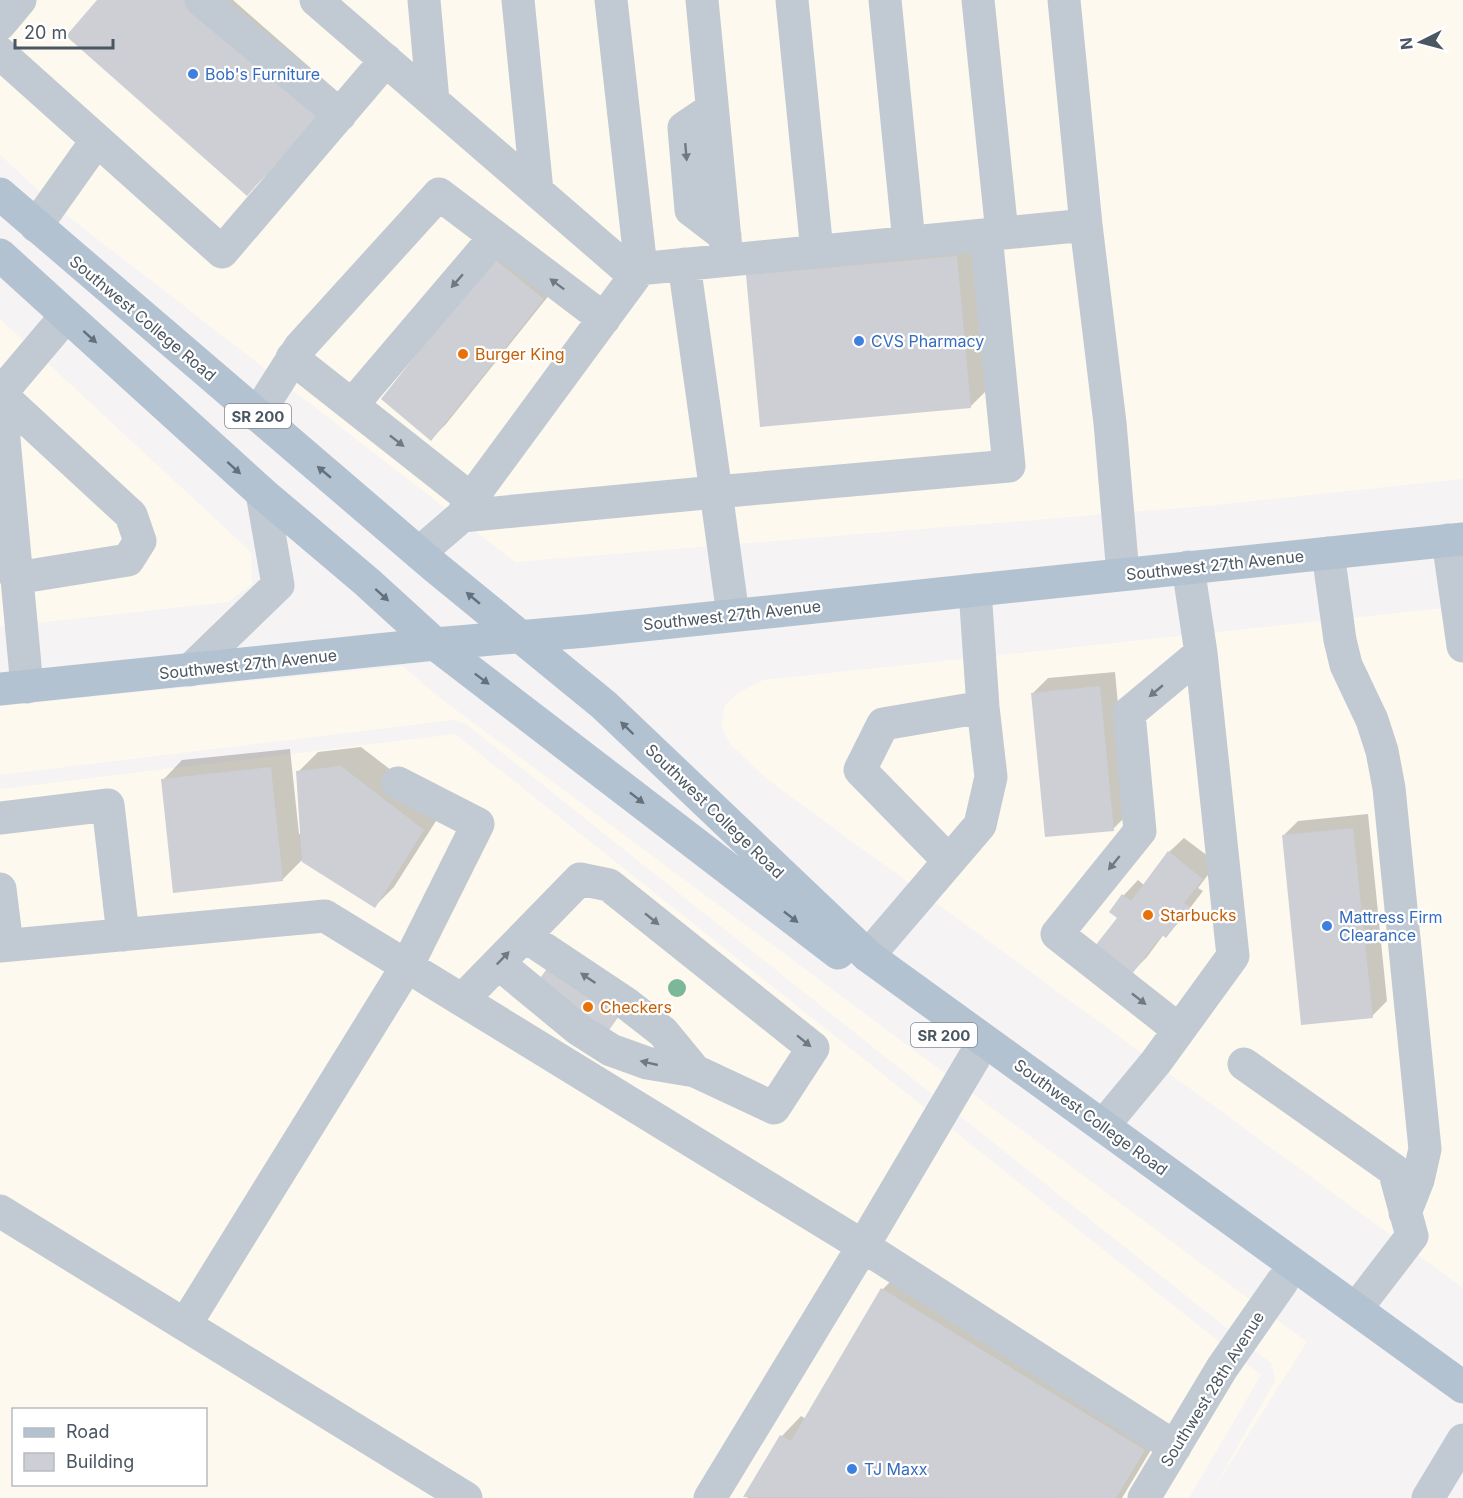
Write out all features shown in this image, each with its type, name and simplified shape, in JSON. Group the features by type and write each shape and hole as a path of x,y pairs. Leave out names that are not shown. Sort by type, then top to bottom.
{"main road":[{"name":"Southwest College Road","path":"0,194 419,553 603,705 868,956 1463,1387"},
{"name":"Southwest College Road","path":"0,255 262,493 368,582 435,644 974,1059 1463,1412"},
{"name":"Southwest 27th Avenue","path":"13,688 1456,539"}],"street":[{"path":"0,24 20,0"},
{"path":"201,0 339,115"},
{"path":"424,0 433,101"},
{"path":"518,0 537,190"},
{"path":"419,553 466,508 641,268 611,0"},
{"path":"702,0 726,248"},
{"path":"792,0 817,251"},
{"path":"885,0 909,242"},
{"path":"292,358 351,405 466,508 716,492 1009,466 978,0"},
{"path":"1064,0 1086,225 1110,423 1123,574"},
{"path":"326,4 386,60 628,270 684,264 726,248 817,251 1086,225"},
{"path":"0,53 222,252 386,60"},
{"path":"36,226 97,140"},
{"path":"257,415 292,358 439,194 604,319"},
{"path":"351,405 495,237"},
{"path":"684,264 733,615"},
{"path":"13,688 16,578 0,395 66,315"},
{"path":"0,395 131,515 141,541 128,560 16,578"},
{"path":"190,670 278,585 262,493"},
{"path":"1456,539 1463,646"},
{"path":"1328,553 1340,640 1346,665 1372,720 1382,751 1389,788 1425,1149 1418,1180 1405,1213"},
{"path":"1103,1126 1156,1062 1233,956 1201,653 1188,567"},
{"path":"868,956 980,825 991,777 982,707 975,590"},
{"path":"1179,1030 1057,934 1140,831 1129,713 1201,653"},
{"path":"949,861 860,770 883,724 982,707"},
{"path":"185,1325 407,966 478,824 398,783"},
{"path":"0,818 108,805 123,935"},
{"path":"462,1000 498,963 525,936 580,879 609,885 813,1048 774,1108 695,1071 647,1063 611,1050 578,1029 498,963"},
{"path":"0,889 3,946 325,916 863,1246 1175,1447"},
{"path":"525,936 627,1004 663,1032 695,1071"},
{"path":"710,1498 974,1059"},
{"path":"1244,1064 1394,1170 1412,1236 1356,1309"},
{"path":"0,1211 466,1498"},
{"name":"Southwest 28th Avenue","path":"1144,1498 1222,1368 1282,1282"},
{"path":"1428,1498 1463,1440"}],"shaded area":[{"path":"0,0 1463,0 1463,479 1206,506 515,562 61,211 0,155"},
{"path":"0,319 251,552 252,584 228,602 0,627"},
{"path":"1463,606 1463,1288 768,780 730,744 721,726 725,705 738,693 763,680"},
{"path":"403,666 436,695 1307,1342 1208,1498 1275,1381 1272,1364 466,724 453,720 0,775 0,706"},
{"path":"455,734 1261,1375 1189,1498 0,1498 0,789"}],"building":[{"name":"Bob's Furniture","path":"97,0 191,0 320,113 247,196 66,36"},
{"name":"CVS Pharmacy","path":"957,256 971,408 760,427 746,275"},
{"path":"493,258 544,299 431,441 381,399"},
{"path":"1100,686 1114,831 1045,837 1031,693"},
{"path":"341,766 424,830 375,908 302,862 296,771"},
{"path":"271,767 283,881 173,893 161,779"},
{"name":"Mattress Firm Clearance","path":"1353,828 1373,1018 1301,1025 1282,835"},
{"name":"Starbucks","path":"1168,851 1203,879 1184,903 1190,907 1166,938 1162,935 1132,974 1095,946 1117,918 1109,912 1122,894 1131,901"},
{"name":"Checkers","path":"548,967 619,1016 607,1033 536,984"},
{"path":"881,1288 1145,1450 1116,1498 743,1497 780,1435 791,1441"}],"place":[{"name":"Bob's Furniture","path":"193,74"},
{"name":"CVS Pharmacy","path":"859,341"},
{"name":"Burger King","path":"463,354"},
{"name":"Starbucks","path":"1148,915"},
{"name":"Mattress Firm Clearance","path":"1327,926"},
{"name":"Checkers","path":"588,1007"},
{"name":"TJ Maxx","path":"852,1469"}]}
